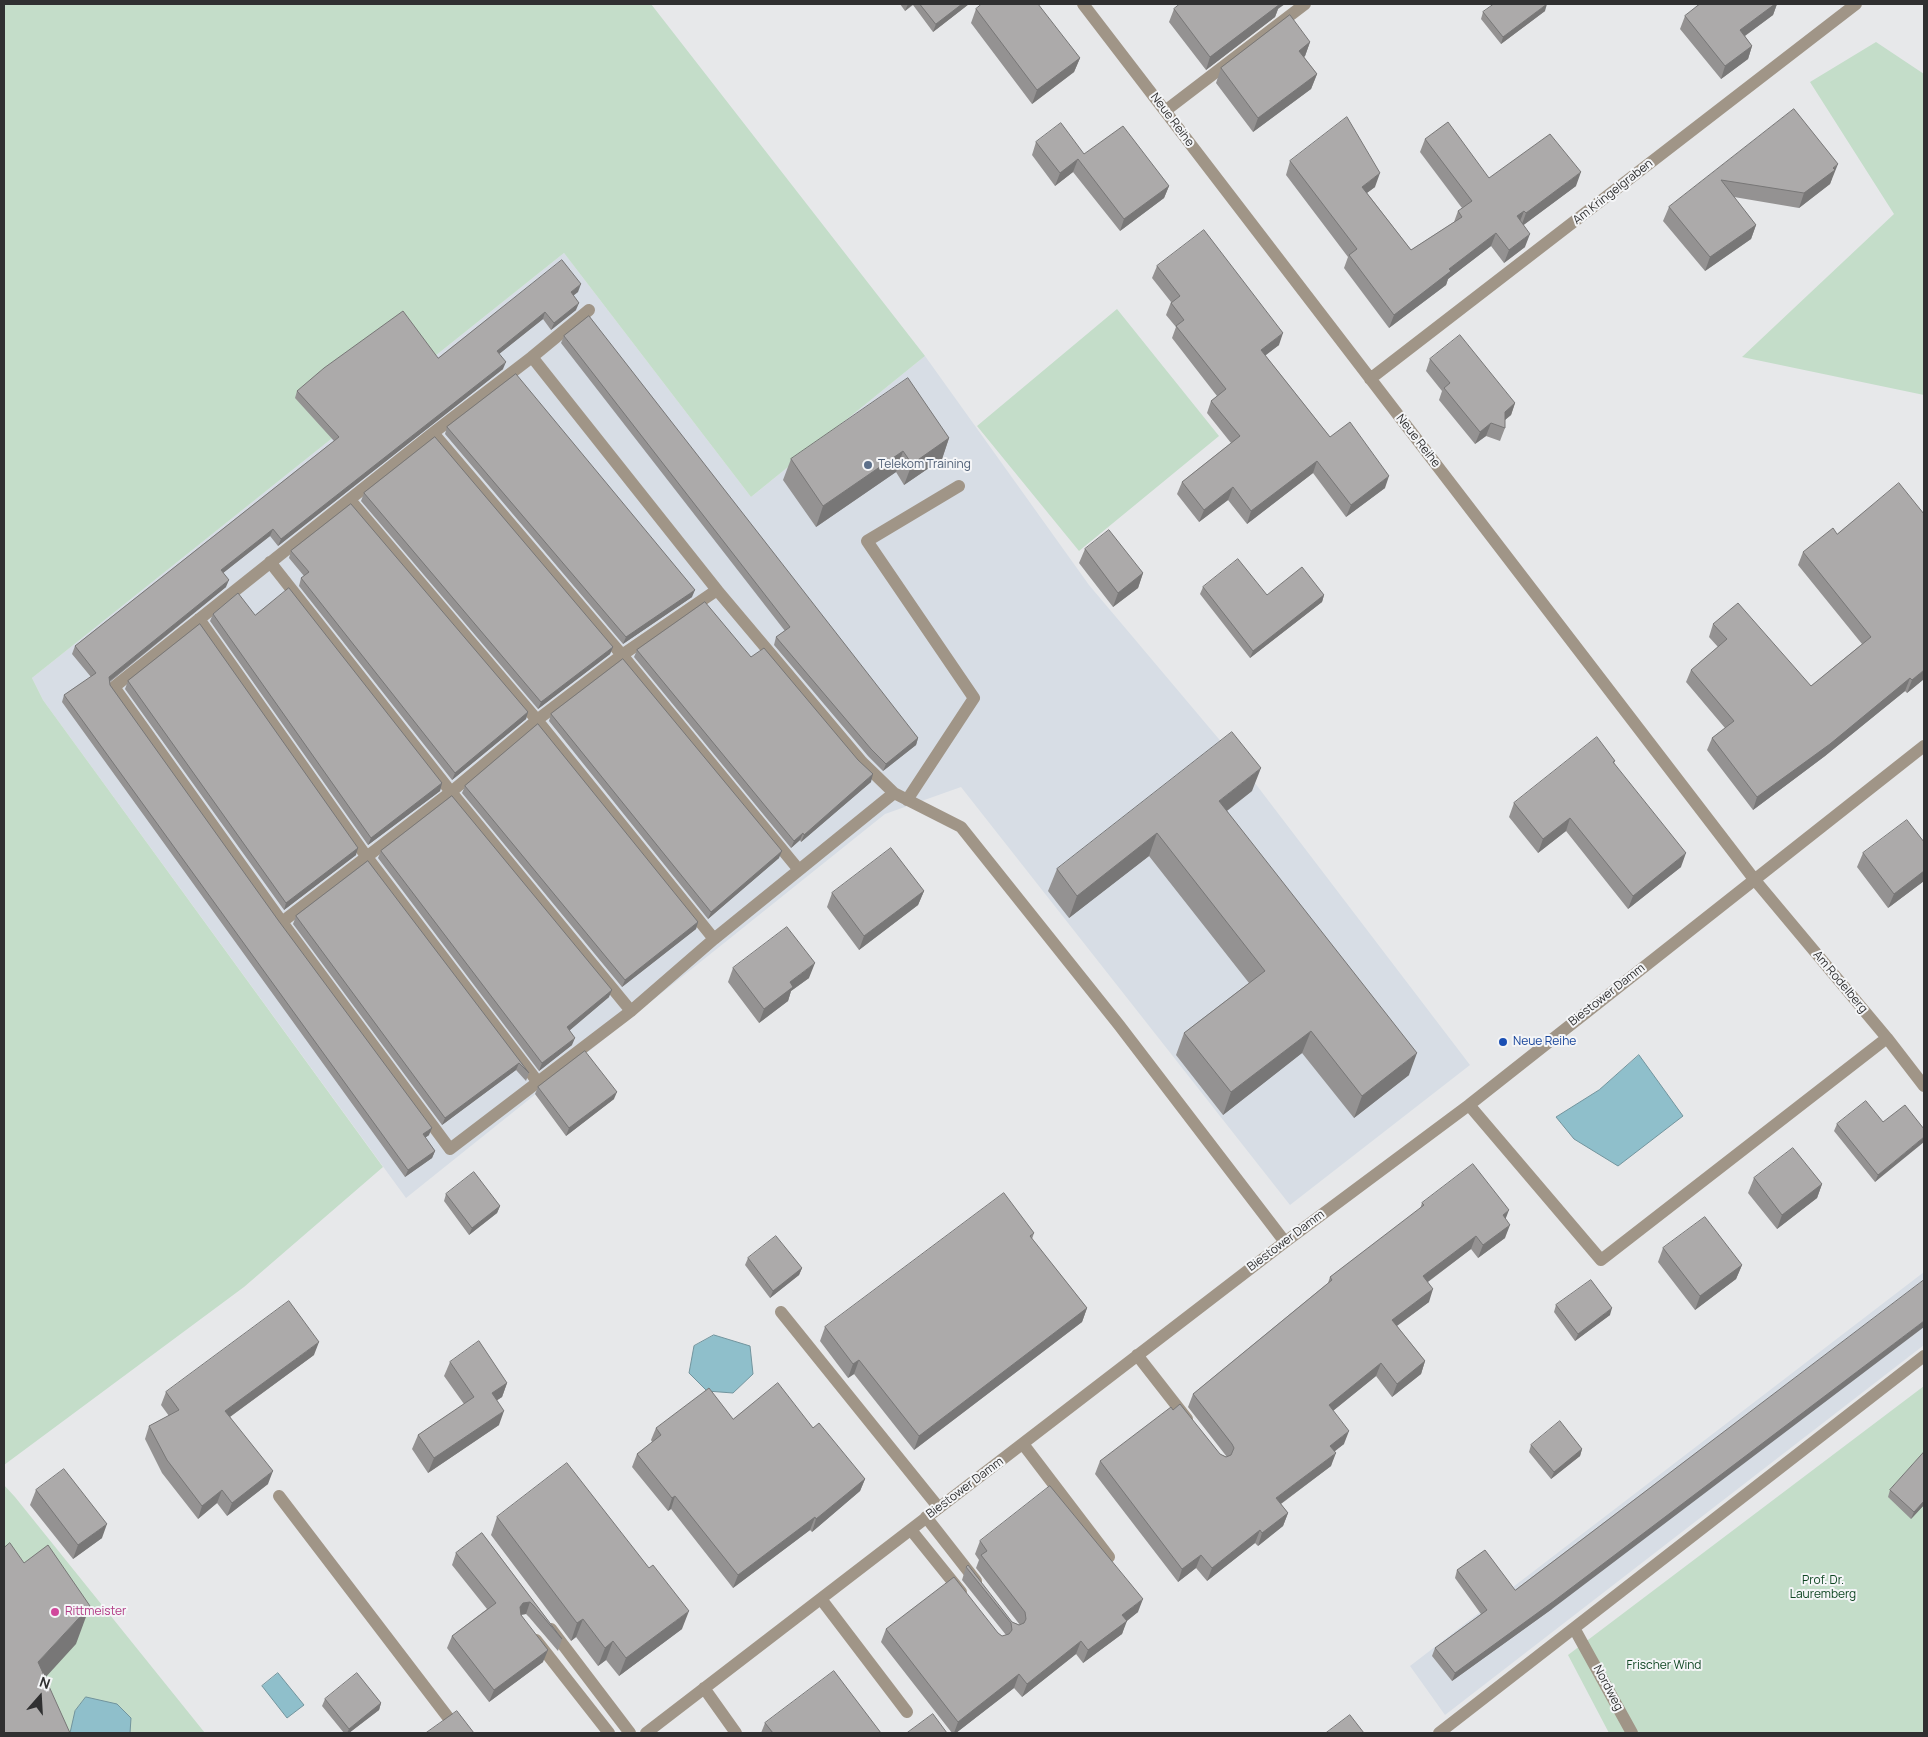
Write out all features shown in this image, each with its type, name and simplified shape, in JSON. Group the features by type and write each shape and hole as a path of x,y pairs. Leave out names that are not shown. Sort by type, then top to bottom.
{"street":[{"name":"Neue Reihe","path":"1083,4 1754,879"},
{"path":"1165,110 1305,4"},
{"name":"Am Kringelgraben","path":"1370,379 1856,4"},
{"path":"589,310 114,687 282,922 450,1149 632,1011 714,939 894,793"},
{"path":"532,357 716,590 862,762 894,793 961,827 1119,1024 1285,1242"},
{"path":"433,433 622,655 799,870"},
{"path":"907,800 974,698 867,541 959,486"},
{"path":"350,500 537,720 714,939"},
{"path":"270,562 451,792 632,1011"},
{"path":"282,922 451,792 537,720 622,655 716,590"},
{"path":"199,619 366,856 538,1081"},
{"name":"Biestower Damm","path":"646,1733 1285,1242 1469,1105 1924,746"},
{"name":"Am Rodelberg","path":"1754,879 1887,1038 1924,1086"},
{"path":"1469,1105 1601,1260 1887,1038"},
{"path":"781,1312 939,1508"},
{"path":"1137,1355 1197,1432"},
{"path":"1439,1733 1924,1356"},
{"path":"1022,1444 1109,1557"},
{"path":"279,1496 460,1733"},
{"path":"926,1517 985,1592"},
{"path":"911,1530 970,1604"},
{"path":"821,1599 907,1712"},
{"path":"543,1618 630,1733"},
{"name":"Nordweg","path":"1574,1628 1632,1733"},
{"path":"528,1630 609,1733"},
{"path":"704,1688 736,1733"}],"shaded area":[{"path":"564,253 751,497 925,356 1089,585 1245,770 1470,1065 1290,1205 961,787 885,814 406,1198 43,700 32,678"},
{"path":"1924,1272 1924,1345 1445,1715 1410,1666"}],"green space":[{"path":"4,4 651,4 925,356 751,497 564,253 32,678 43,700 383,1167 244,1287 4,1465"},
{"path":"1876,42 1924,74 1924,395 1742,357 1894,214 1810,82"},
{"path":"1117,309 1219,436 1079,551 977,426"},
{"name":"Prof. Dr. Lauremberg","path":"1924,1386 1924,1733 1609,1733 1568,1655"},
{"name":"Rittmeister","path":"4,1485 15,1497 205,1733 4,1733"}],"water":[{"path":"1639,1055 1683,1116 1618,1166 1574,1139 1556,1117 1599,1090"},
{"path":"714,1335 750,1346 753,1374 733,1393 707,1391 689,1373 694,1346"},
{"path":"278,1673 304,1705 287,1718 262,1686"},
{"path":"86,1697 117,1704 131,1718 130,1733 70,1733 75,1711"}],"building":[{"path":"920,4 962,4 936,24"},
{"path":"982,4 1038,4 1080,58 1037,90 976,9"},
{"path":"1180,4 1280,4 1210,57 1174,9"},
{"path":"1494,4 1547,4 1503,37 1483,12"},
{"path":"1700,4 1775,4 1740,30 1752,46 1725,66 1685,16"},
{"path":"1290,15 1310,42 1299,51 1317,74 1258,118 1221,68"},
{"path":"1794,109 1838,164 1833,168 1835,170 1804,193 1721,180 1756,225 1710,257 1669,207"},
{"path":"1347,117 1380,173 1362,187 1411,250 1462,217 1458,211 1472,201 1425,139 1448,122 1489,178 1550,134 1581,172 1526,213 1524,211 1517,216 1530,234 1509,250 1496,233 1394,315 1349,255 1357,249 1290,161"},
{"path":"1061,123 1084,154 1123,126 1169,186 1124,219 1078,159 1060,173 1036,142"},
{"path":"1204,230 1283,333 1261,350 1330,437 1350,422 1389,476 1351,505 1317,461 1251,511 1233,487 1204,510 1182,482 1240,436 1211,401 1226,389 1176,326 1184,320 1171,303 1180,296 1157,266"},
{"path":"562,260 581,284 571,292 579,303 554,323 545,312 497,351 506,362 281,539 273,529 221,570 229,580 109,677 110,685 278,920 432,1128 423,1134 435,1151 408,1170 64,695 96,673 75,646 339,437 297,391 324,368 403,311 438,358"},
{"path":"589,316 918,738 886,764 871,749 776,637 790,627 564,336"},
{"path":"1460,335 1515,403 1505,412 1505,428 1491,423 1480,432 1444,388 1450,383 1430,359"},
{"path":"516,374 695,590 626,637 447,427"},
{"name":"Telekom Training","path":"908,378 949,438 912,464 903,451 823,506 791,459"},
{"path":"435,437 613,647 541,702 364,493"},
{"path":"1899,483 1924,514 1924,670 1912,680 1910,678 1830,744 1757,797 1712,738 1734,721 1691,670 1727,639 1713,624 1738,603 1811,686 1871,637 1803,552 1833,528 1837,534"},
{"path":"351,504 528,712 455,773 301,578 309,572 291,551"},
{"path":"1109,530 1143,573 1118,593 1085,549"},
{"path":"1238,559 1267,595 1302,567 1324,595 1253,651 1203,587"},
{"path":"289,588 442,783 371,838 213,614 238,593 255,615"},
{"path":"705,602 751,657 764,648 858,760 873,774 804,835 803,833 794,841 637,650"},
{"path":"200,624 358,848 286,903 128,681"},
{"path":"623,659 782,851 711,912 551,714"},
{"path":"538,724 698,922 625,980 465,786"},
{"path":"1232,732 1261,768 1219,801 1417,1053 1362,1096 1311,1031 1231,1092 1184,1033 1265,971 1157,833 1077,896 1057,869"},
{"path":"1597,737 1615,761 1613,762 1686,853 1633,896 1570,818 1543,839 1514,803"},
{"path":"452,796 612,990 567,1027 575,1038 542,1063 381,851"},
{"path":"1907,820 1924,842 1924,871 1894,894 1863,853"},
{"path":"891,848 924,891 864,936 832,893"},
{"path":"368,861 529,1073 519,1063 445,1118 296,916"},
{"path":"787,927 815,963 790,982 793,987 764,1009 733,968"},
{"path":"585,1051 617,1092 569,1128 538,1087"},
{"path":"1866,1101 1883,1122 1905,1105 1924,1129 1924,1137 1878,1175 1837,1124"},
{"path":"1793,1148 1822,1184 1782,1215 1754,1178"},
{"path":"1473,1164 1509,1210 1503,1215 1510,1225 1483,1245 1476,1236 1423,1276 1433,1289 1392,1320 1425,1361 1397,1384 1381,1363 1329,1405 1349,1431 1330,1446 1336,1453 1276,1498 1288,1513 1262,1533 1260,1530 1212,1568 1201,1555 1182,1569 1100,1461 1171,1407 1173,1410 1180,1404 1220,1454 1226,1457 1231,1455 1234,1448 1232,1444 1193,1394 1332,1280 1330,1277 1424,1205 1422,1203"},
{"path":"474,1172 500,1206 472,1228 446,1194"},
{"path":"1004,1193 1034,1233 1030,1236 1087,1308 919,1436 859,1360 853,1364 825,1327"},
{"path":"1705,1217 1742,1265 1700,1296 1663,1248"},
{"path":"776,1236 802,1268 773,1291 748,1258"},
{"path":"1591,1280 1612,1308 1578,1334 1556,1305"},
{"path":"1924,1280 1924,1321 1554,1601 1455,1673 1435,1648 1487,1610 1457,1570 1485,1550 1515,1590"},
{"path":"289,1301 319,1342 225,1411 273,1471 232,1503 222,1490 202,1506 167,1460 149,1426 179,1410 166,1392"},
{"path":"479,1341 507,1383 492,1393 504,1411 434,1458 418,1435 474,1397 450,1362"},
{"path":"778,1383 813,1428 819,1423 865,1479 816,1519 815,1517 738,1575 675,1496 672,1498 637,1454 661,1435 656,1428 709,1388 733,1419"},
{"path":"1560,1421 1582,1449 1554,1472 1531,1445"},
{"path":"1924,1452 1924,1501 1914,1512 1890,1490"},
{"path":"567,1463 649,1568 653,1565 689,1611 626,1658 613,1641 605,1648 583,1619 577,1623 497,1517"},
{"path":"64,1469 107,1524 78,1545 36,1490"},
{"path":"1050,1486 1143,1599 1122,1615 1127,1621 1088,1650 1081,1641 1027,1684 1019,1674 958,1722 886,1629 954,1577 998,1633 1002,1636 1009,1634 1012,1630 1011,1623 966,1567 968,1565 1012,1622 1019,1625 1024,1623 1026,1619 1025,1612 981,1555 987,1551 980,1541"},
{"path":"482,1533 562,1639 530,1602 523,1603 520,1607 521,1615 548,1650 494,1690 452,1636 496,1603 456,1553"},
{"path":"10,1543 24,1563 48,1545 90,1606 38,1662 70,1733 4,1733 4,1548"},
{"path":"834,1671 881,1733 773,1733 765,1723"},
{"path":"357,1673 381,1703 349,1729 325,1699"},
{"path":"457,1711 474,1733 426,1733"},
{"path":"933,1714 947,1733 907,1733"},
{"path":"1350,1715 1364,1733 1326,1733"}],"place":[{"name":"Telekom Training","path":"868,465"},
{"name":"Neue Reihe","path":"1503,1042"},
{"name":"Rittmeister","path":"55,1612"}],"park label":[{"name":"Frischer Wind","path":"1664,1666"}]}
